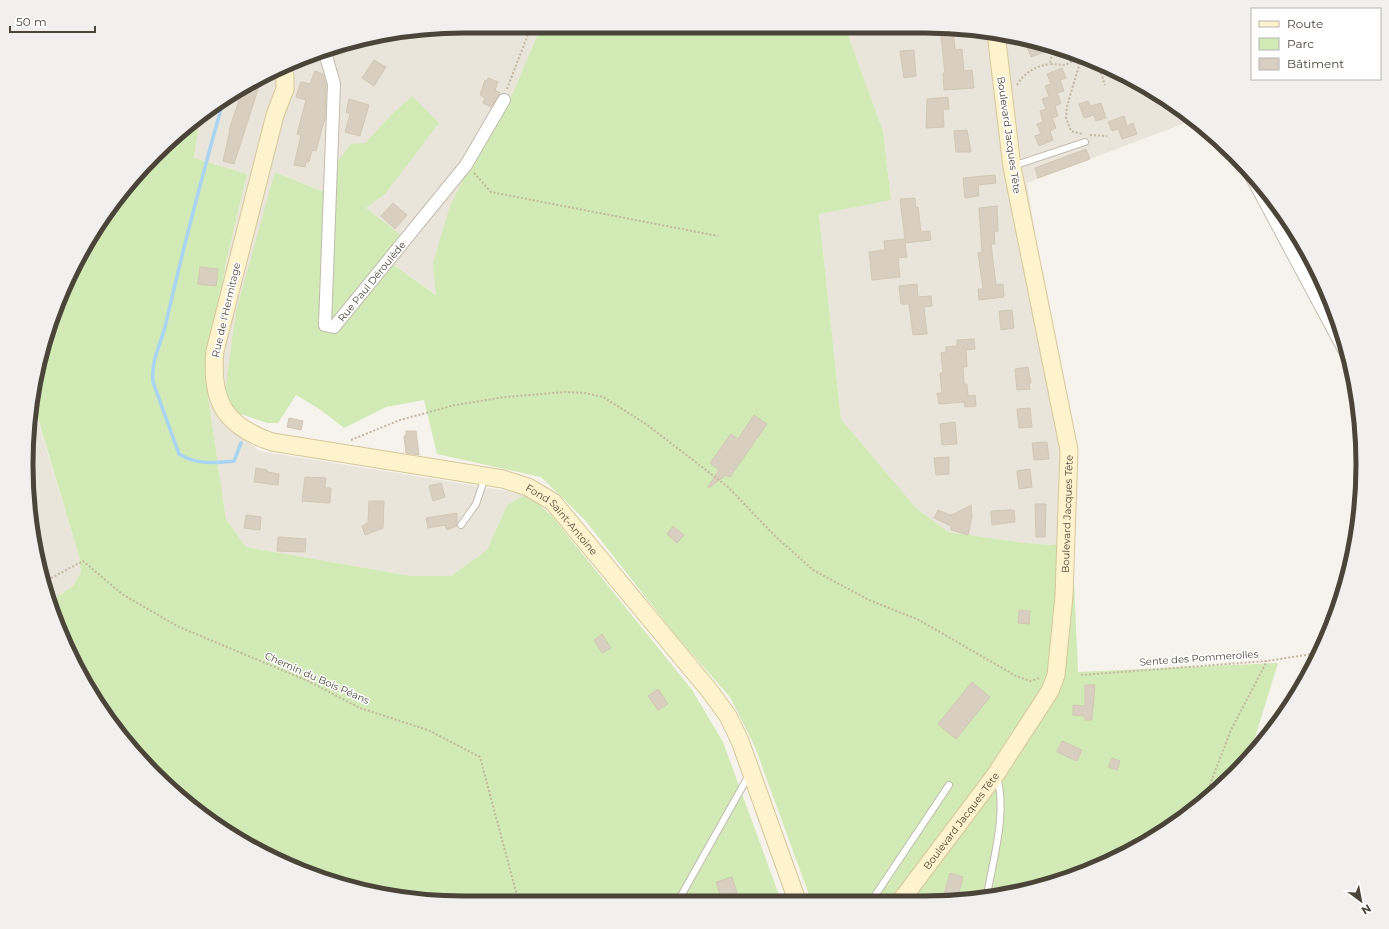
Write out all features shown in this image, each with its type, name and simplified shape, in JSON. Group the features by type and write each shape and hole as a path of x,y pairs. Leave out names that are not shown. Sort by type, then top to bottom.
{"main road":[{"name":"Boulevard Jacques Tête","path":"904,896 996,774 1050,691 1056,675 1064,596 1069,450 1012,167 997,39"},
{"name":"Rue de l'Hermitage","path":"286,72 279,88 275,104 276,115 215,351 213,376 222,406 234,423 244,431 272,442 334,453"},
{"name":"Fond Saint-Antoine","path":"334,453 485,476 520,483 553,502 720,705 736,730 796,896"}],"street":[{"name":"Rue Paul Déroulède","path":"326,56 334,84 325,325 334,327 466,165 504,100"},
{"path":"1261,195 1335,333"}],"lane":[{"path":"1012,167 1085,142"},
{"path":"461,525 476,504 485,476"},
{"path":"681,896 751,771"},
{"path":"988,890 1001,808 1001,790 996,774"},
{"path":"875,896 949,785"}],"path":[{"path":"504,100 529,33"},
{"path":"1050,64 1052,53"},
{"path":"1015,88 1028,72 1039,65 1065,65 1075,60"},
{"path":"1079,62 1067,106 1066,118 1071,130 1082,134 1107,136"},
{"path":"1100,70 1105,85"},
{"path":"466,165 491,192 718,236"},
{"path":"334,453 349,441 368,431 400,420 455,405 505,397 565,392 585,393 603,397 646,424 728,486 775,536 813,570 869,600 919,620 1016,676 1030,681 1056,675"},
{"name":"Chemin du Bois Péans","path":"49,579 83,561 122,594 177,626 308,681 360,708 428,730 480,757 516,896"},
{"name":"Sente des Pommerolles","path":"1081,675 1267,661 1313,654"},
{"path":"1208,790 1231,730 1267,661"}],"shaded area":[{"path":"464,33 538,33 509,102 433,263 437,295 384,258 402,236 365,208 385,194 390,116 365,143 334,192 321,191 276,172 228,423 259,451 527,494 507,505 487,550 451,576 411,576 246,547 226,519 206,383 226,263 247,174 194,158 199,125 202,122 249,91 274,77 326,56 380,41 408,37"},
{"path":"847,33 953,34 1009,41 1036,48 1063,56 1115,77 1164,106 1187,122 1027,183 1069,450 1072,536 1053,545 1025,543 948,532 916,508 841,419 819,214 891,199 883,131"},
{"path":"1291,237 1312,274 1316,282"},
{"path":"36,416 79,556 81,572 73,586 55,599 41,549 34,493 33,464"}],"green space":[{"path":"538,33 847,33 883,131 891,200 819,214 841,419 916,508 948,532 1025,543 1053,545 1072,536 1078,672 1278,663 1253,744 1249,749 1230,770 1209,789 1164,823 1115,852 1063,873 1009,888 953,895 809,896 755,747 730,697 677,637 585,520 541,477 437,454 424,400 386,407 344,428 321,410 296,395 278,423 267,423 235,412 224,400 236,311 275,172 321,191 334,192 338,161 351,144 365,143 390,116 412,96 439,123 385,194 366,208 402,236 384,258 436,295 433,263 450,206 471,164 509,102"},
{"path":"199,125 194,158 247,174 226,263 206,383 226,519 246,547 411,576 451,576 487,550 507,505 527,494 552,516 692,690 723,742 779,896 436,895 380,888 353,881 326,873 274,852 225,823 180,789 159,770 140,749 106,704 77,655 55,599 73,586 81,572 79,556 36,413 41,380 48,353 56,326 77,274 106,225 122,202 159,159"}],"building":[{"path":"941,34 953,34 955,50 962,49 964,71 972,70 974,88 944,90 943,73 945,73"},
{"path":"1029,46 1047,51 1031,57 1027,47"},
{"path":"914,50 916,76 904,78 900,51"},
{"path":"374,60 386,67 374,86 362,78"},
{"path":"1062,68 1066,78 1060,80 1064,91 1057,93 1061,103 1055,106 1058,116 1052,118 1056,128 1050,131 1053,140 1039,146 1035,136 1041,134 1037,124 1043,122 1040,111 1046,109 1042,99 1049,97 1045,86 1051,84 1047,74"},
{"path":"315,71 323,74 326,85 325,121 316,151 312,150 309,162 306,162 305,167 294,165 301,135 297,134 306,100 296,97 301,82 310,84"},
{"path":"488,78 498,82 495,90 500,93 491,107 483,103 485,98 480,95 485,80 487,81"},
{"path":"259,85 234,164 223,161 229,130 241,96"},
{"path":"948,97 949,109 943,109 944,127 926,128 927,99"},
{"path":"349,99 369,105 360,136 345,132 350,114 346,112"},
{"path":"1088,101 1091,106 1101,103 1106,118 1096,121 1094,115 1084,118 1079,104"},
{"path":"1124,116 1127,126 1133,123 1137,134 1122,139 1118,129 1112,131 1108,122"},
{"path":"967,130 971,152 956,152 954,131"},
{"path":"1086,149 1090,159 1038,178 1035,168"},
{"path":"995,175 996,183 978,185 979,196 965,198 963,178"},
{"path":"915,198 916,208 918,207 921,232 930,231 931,240 905,243 907,257 898,258 900,277 872,280 869,252 885,250 884,241 905,239 900,199"},
{"path":"393,203 407,215 395,229 381,216"},
{"path":"997,206 998,231 994,232 995,244 991,244 996,285 1003,284 1004,297 979,300 978,289 983,289 978,253 982,252 979,208"},
{"path":"200,267 218,269 216,286 198,284"},
{"path":"917,284 918,297 931,296 932,306 924,307 927,334 913,335 909,304 901,304 899,286"},
{"path":"1012,310 1014,328 1001,330 999,311"},
{"path":"974,339 975,349 966,350 967,367 963,367 964,384 967,384 968,396 975,395 976,406 965,407 964,402 939,404 937,393 942,393 940,373 943,373 941,353 946,352 946,347 957,346 957,340"},
{"path":"1028,367 1031,383 1029,383 1030,389 1017,390 1015,369"},
{"path":"1030,408 1032,427 1019,428 1017,409"},
{"path":"754,415 767,424 730,477 726,475 709,488 708,487 719,470 710,463 731,434 738,439"},
{"path":"289,418 303,421 301,430 287,427"},
{"path":"955,422 957,444 942,445 940,424"},
{"path":"406,431 416,431 419,455 406,453 404,436 406,435"},
{"path":"1047,442 1049,459 1034,460 1032,443"},
{"path":"949,457 949,474 936,475 934,458"},
{"path":"256,468 279,474 278,485 254,482"},
{"path":"1030,469 1032,487 1019,489 1017,471"},
{"path":"305,477 326,478 325,488 331,488 330,503 302,501"},
{"path":"441,483 445,497 433,501 429,486"},
{"path":"369,501 384,501 383,528 365,535 362,526 368,523"},
{"path":"1035,504 1046,504 1045,537 1036,537"},
{"path":"971,505 972,516 968,535 951,530 951,526 934,518 938,510 950,515"},
{"path":"1014,510 1015,522 992,525 991,511"},
{"path":"457,513 457,526 447,530 445,525 428,528 426,518"},
{"path":"246,515 261,517 260,530 244,528"},
{"path":"673,526 684,535 677,543 667,534"},
{"path":"278,537 306,539 305,552 277,551"},
{"path":"1019,610 1030,611 1029,624 1018,623"},
{"path":"602,634 611,648 602,653 594,640"},
{"path":"972,682 990,697 956,739 938,724"},
{"path":"1085,685 1095,685 1092,720 1085,720 1085,716 1073,715 1073,705 1085,706"},
{"path":"658,689 668,704 658,710 648,696"},
{"path":"1062,741 1082,750 1077,761 1057,752"},
{"path":"1112,758 1120,761 1117,770 1108,767"},
{"path":"950,873 963,877 958,894 944,895"},
{"path":"732,877 738,896 720,896 716,882"}],"waterway":[{"path":"221,109 179,267 164,331 153,366 153,382 179,454 199,462 213,463 234,461 241,443"}]}
